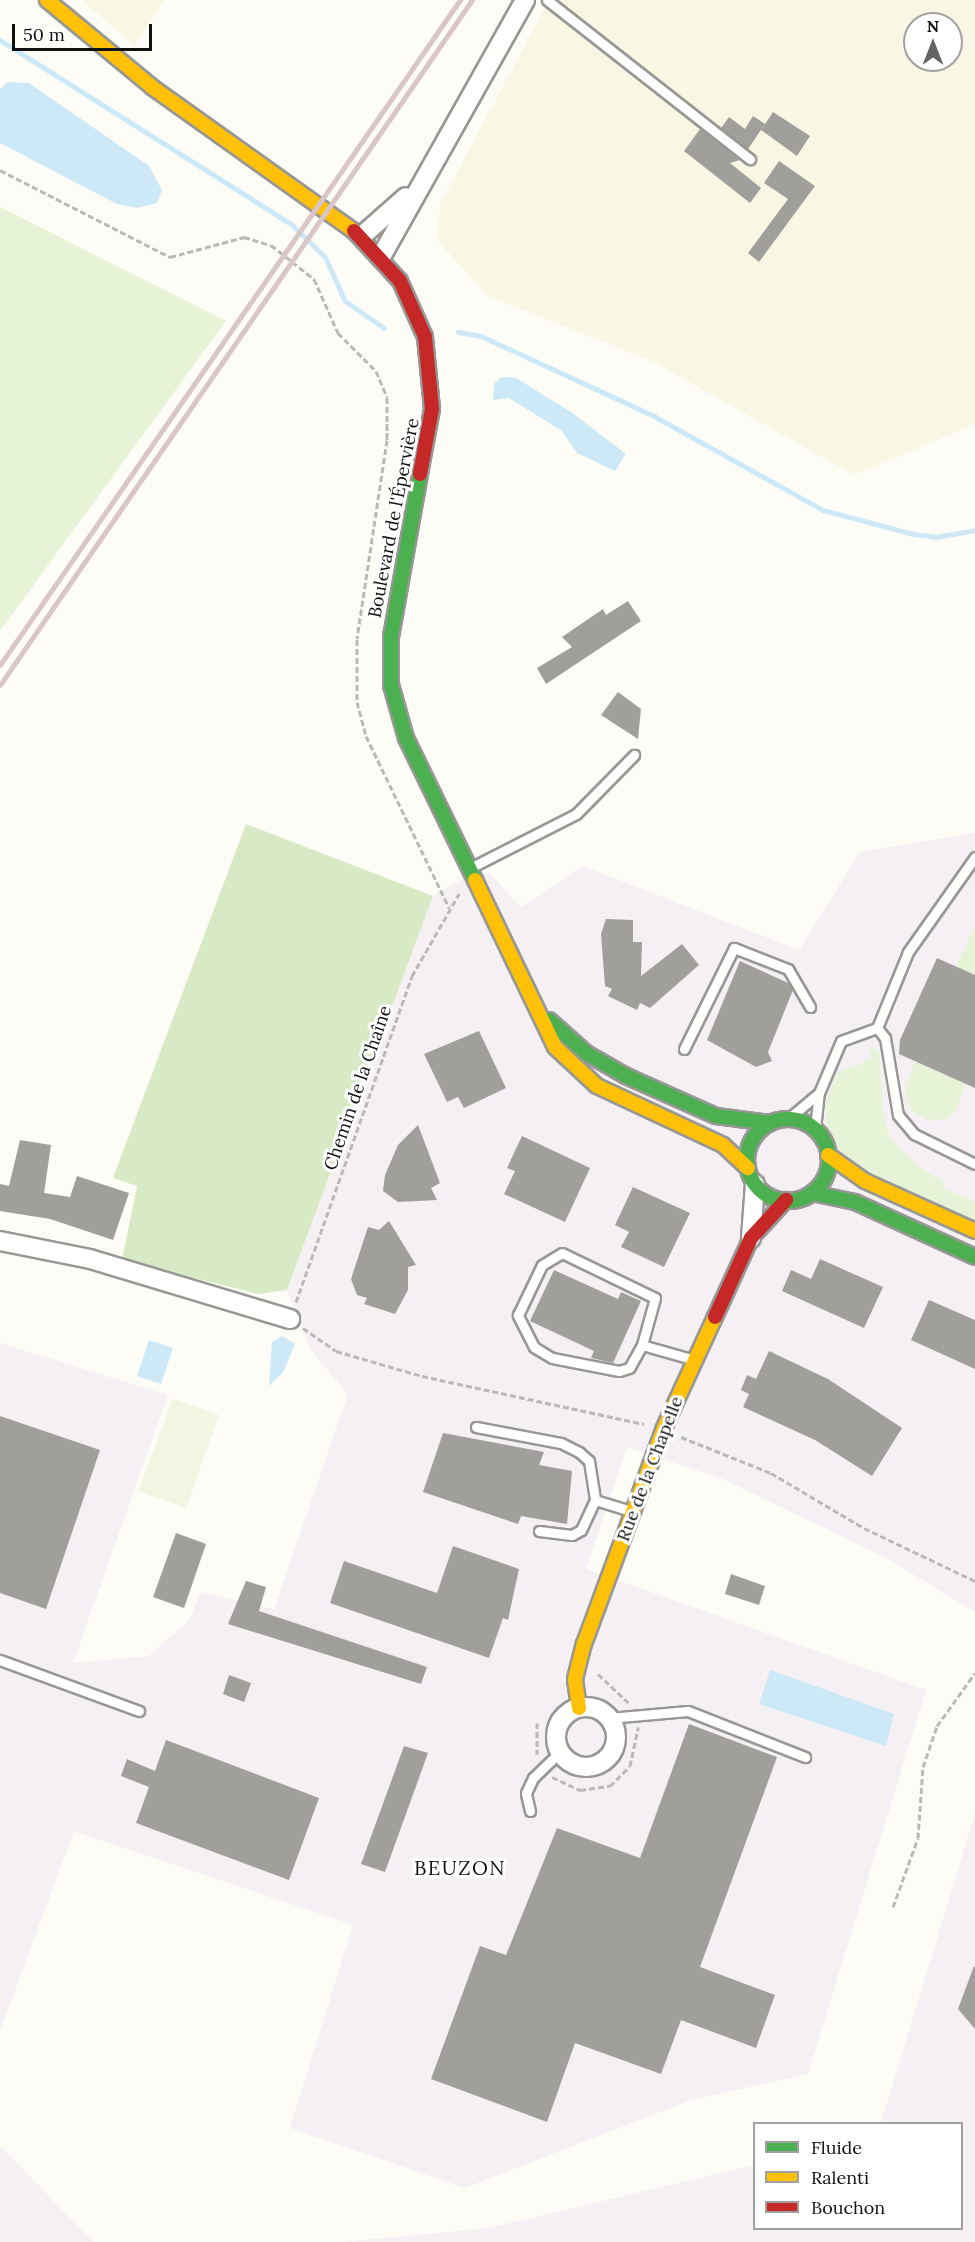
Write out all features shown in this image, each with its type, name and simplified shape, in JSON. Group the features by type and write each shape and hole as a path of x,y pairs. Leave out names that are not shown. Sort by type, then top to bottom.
{"street":[{"name":"Boulevard de l'Épervière","path":"47,0 152,87 363,235 382,255 414,304 425,337 432,401 427,457 391,636 392,685 406,738 539,1009 545,1034 582,1075 616,1097 723,1145 751,1176"},
{"name":"Boulevard de l'Épervière","path":"56,0 74,21"},
{"path":"382,255 525,0"},
{"path":"363,235 422,180"},
{"name":"Boulevard de l'Épervière","path":"539,1009 586,1053 626,1076 716,1116 770,1123"},
{"path":"975,1231 865,1182 828,1155 815,1129 788,1119 770,1123 751,1142 751,1176 786,1200 812,1193 855,1202 975,1257"},
{"path":"812,1193 825,1176 828,1155"},
{"name":"Rue de la Chapelle","path":"751,1176 751,1238"},
{"name":"Rue de la Chapelle","path":"579,1708 576,1671 633,1511 695,1360 751,1238 786,1200"},
{"path":"0,1241 90,1259 290,1319"},
{"path":"579,1708 596,1708 609,1719 615,1742 603,1761 579,1766 560,1752 558,1725 579,1708"}],"lane":[{"path":"547,0 750,159"},
{"path":"472,873 576,814 634,755"},
{"path":"815,1129 819,1093 841,1041 877,1028 909,952 975,857"},
{"path":"684,1048 734,948 788,969 810,1007"},
{"path":"877,1028 885,1038 898,1115 914,1134 975,1164"},
{"path":"788,1119 819,1093"},
{"path":"562,1253 655,1298 642,1345 629,1368 619,1371 552,1358 534,1347 518,1315 542,1265 562,1253"},
{"path":"642,1345 695,1360"},
{"path":"476,1427 561,1443 579,1452 589,1461 595,1500 581,1530 572,1535 539,1531"},
{"path":"595,1500 633,1511"},
{"path":"0,1660 139,1711"},
{"path":"609,1719 634,1714 688,1711 805,1757"},
{"path":"530,1811 526,1793 542,1765 560,1752"}],"path":[{"path":"0,170 170,257 244,237 271,245 314,279 338,333 376,371 387,397 387,440 357,639 357,702 366,736 449,909"},
{"name":"Chemin de la Chaîne","path":"290,1319 377,1066 412,976 472,873"},
{"path":"675,1446 680,1437"},
{"path":"537,1724 535,1749 542,1765 567,1786 593,1791 610,1786 623,1778 636,1750 634,1714 629,1702 602,1682 597,1665"},
{"path":"893,1907 918,1838 923,1767 937,1726 975,1673"}],"shaded area":[{"path":"82,0 165,0 134,46"},
{"path":"549,0 975,0 975,424 854,475 654,362 488,296 438,241 440,204"},
{"path":"975,833 975,1612 886,1558 723,1479 627,1447 586,1569 926,1690 808,2074 691,2100 465,2188 290,2128 353,1925 74,1831 0,2031 0,1343 168,1395 73,1663 149,1656 190,1619 200,1592 274,1609 348,1394 311,1351 287,1290 433,896 459,881 489,873 521,907 583,866 799,950 860,852"},
{"path":"975,1814 975,2242 343,2242 489,2228 753,2165 753,2230 963,2230 963,2122 881,2122"},
{"path":"0,2145 93,2242 0,2242"}],"green space":[{"path":"0,207 226,321 0,631"},
{"path":"246,824 433,896 287,1290 258,1294 122,1260 137,1186 113,1178"},
{"path":"975,926 975,975 956,967"},
{"path":"868,1045 879,1052 884,1121 892,1140 916,1165 944,1182 942,1187 975,1202 975,1221 878,1180 841,1155 827,1127 825,1103 837,1073 873,1058"},
{"path":"915,1061 966,1084 955,1112 946,1119 929,1121 911,1111 905,1091"},
{"path":"173,1399 219,1415 186,1508 138,1491"}],"water":[{"path":"8,82 29,83 149,166 162,190 157,203 137,208 117,204 0,143 0,89"},
{"path":"501,377 516,378 571,412 626,454 615,471 577,453 562,431 509,398 493,400 494,384"},
{"path":"282,1336 295,1344 283,1372 269,1386 272,1342"},
{"path":"149,1340 173,1348 161,1384 137,1376"},
{"path":"770,1670 894,1714 886,1746 759,1704"}],"building":[{"path":"773,112 810,136 797,156 761,130"},
{"path":"753,116 765,124 748,149 721,128 729,117 745,129"},
{"path":"700,129 740,160 730,163 761,188 750,203 684,151"},
{"path":"779,161 815,186 759,262 748,253 788,199 764,183"},
{"path":"628,601 641,621 546,684 537,668 572,647 562,637 603,609 606,615"},
{"path":"618,692 641,709 638,739 601,715"},
{"path":"606,919 633,920 633,942 642,942 641,976 682,944 699,965 650,1008 640,1003 637,1010 608,996 612,989 605,986 601,934"},
{"path":"937,958 975,975 975,1088 899,1054 900,1040"},
{"path":"740,961 788,983 793,990 768,1052 772,1061 756,1067 707,1040"},
{"path":"479,1031 506,1088 464,1108 458,1097 447,1102 424,1054"},
{"path":"418,1125 440,1183 431,1188 437,1200 398,1202 383,1191 385,1175 398,1145"},
{"path":"522,1136 590,1168 565,1222 504,1194 515,1171 507,1168"},
{"path":"20,1140 51,1145 44,1193 70,1197 77,1176 129,1193 113,1240 50,1219 0,1211 0,1184 9,1186"},
{"path":"633,1187 690,1213 664,1267 621,1247 629,1232 615,1225"},
{"path":"389,1221 416,1265 408,1267 408,1290 395,1314 364,1304 367,1298 357,1295 351,1279 368,1227 379,1230"},
{"path":"820,1259 883,1287 864,1328 782,1291 791,1270 811,1279"},
{"path":"554,1270 618,1299 621,1292 641,1301 613,1363 591,1358 594,1351 530,1321"},
{"path":"929,1300 975,1320 975,1369 911,1340"},
{"path":"769,1351 828,1379 902,1428 872,1476 815,1440 743,1407 749,1394 741,1390 747,1375 756,1379"},
{"path":"0,1416 100,1450 46,1609 0,1593"},
{"path":"443,1433 544,1452 539,1465 572,1471 567,1524 521,1516 518,1524 423,1492"},
{"path":"176,1533 206,1544 184,1608 153,1597"},
{"path":"453,1546 519,1569 508,1620 503,1618 489,1658 330,1603 344,1561 437,1593"},
{"path":"731,1574 765,1586 759,1605 725,1594"},
{"path":"246,1581 266,1587 259,1611 427,1667 421,1684 228,1624"},
{"path":"229,1675 251,1683 244,1702 223,1694"},
{"path":"689,1724 777,1757 700,1967 775,1995 756,2048 681,2020 661,2074 575,2043 547,2122 431,2079 480,1946 506,1955 557,1828 640,1858"},
{"path":"166,1740 319,1798 289,1880 136,1823 149,1787 121,1776 127,1759 155,1771"},
{"path":"404,1746 428,1753 385,1872 361,1864"},
{"path":"975,1967 975,2029 958,2009"}],"waterway":[{"path":"0,40 290,223 325,257 345,301 384,328"},
{"path":"458,332 481,336 652,415 823,510 913,534 936,537 975,530"}],"railway":[{"path":"0,665 460,0"},
{"path":"0,685 472,0"}],"traffic: fast":[{"path":"420,474 391,636 391,685 406,738 475,880"},
{"path":"549,1020 586,1053 626,1076 716,1116 770,1123"},
{"path":"788,1119 804,1122 817,1131 826,1144 829,1160 826,1176 817,1189 804,1198 788,1201 772,1198 759,1189 750,1176 747,1160 750,1144 759,1131 772,1122 788,1119"},
{"path":"812,1193 855,1202 975,1257"}],"traffic: slow":[{"path":"47,0 152,87 354,231"},
{"path":"475,880 555,1047 597,1086 723,1145 748,1168"},
{"path":"828,1155 865,1181 975,1231"},
{"path":"579,1708 575,1679 584,1644 663,1430 715,1317"}],"traffic: jam":[{"path":"354,231 400,281 425,337 432,409 420,474"},
{"path":"715,1317 751,1238 786,1200"}],"district":[{"name":"BEUZON","path":"460,1867"}]}
